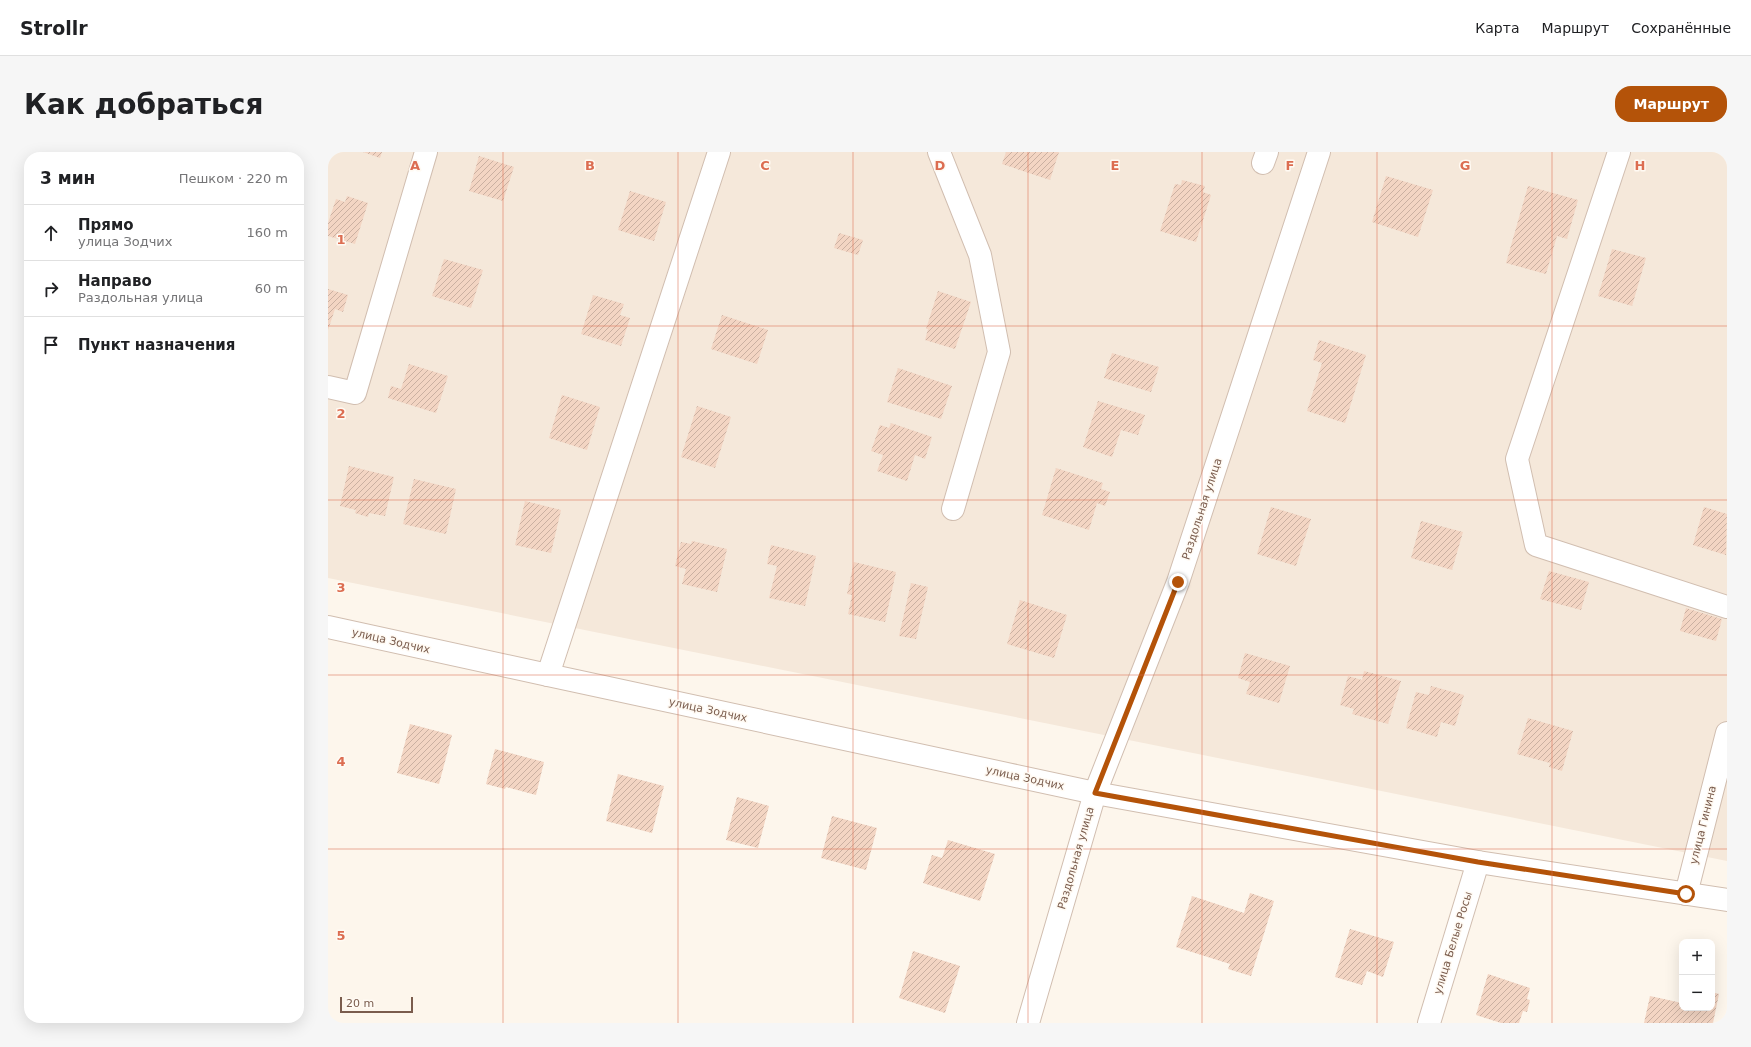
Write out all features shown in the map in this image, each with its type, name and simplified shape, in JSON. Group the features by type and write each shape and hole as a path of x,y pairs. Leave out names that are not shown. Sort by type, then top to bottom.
{"street":[{"path":"328,387 355,393 426,152"},
{"path":"548,676 719,152"},
{"path":"939,152 980,255 999,352 953,509"},
{"name":"Раздольная улица","path":"1028,1023 1095,793 1178,582 1319,152"},
{"path":"1619,152 1517,459 1536,545 1727,607"},
{"name":"улица Зодчих","path":"328,626 548,676 1095,793 1478,862 1727,900"},
{"name":"улица Гинина","path":"1686,894 1727,733"},
{"name":"улица Белые Росы","path":"1429,1023 1478,862"}],"shaded area":[{"path":"328,152 1727,152 1727,861 328,578"}],"building":[{"path":"363,152 382,152 380,158"},
{"path":"1006,152 1059,152 1050,180 1002,164"},
{"path":"479,156 514,167 503,201 469,191"},
{"path":"1386,176 1433,190 1418,237 1372,222"},
{"path":"1182,180 1205,186 1203,192 1211,195 1196,242 1160,231 1175,184 1181,185"},
{"path":"1528,186 1578,200 1567,239 1557,236 1546,274 1506,263"},
{"path":"630,191 666,202 654,241 618,230"},
{"path":"347,196 368,203 355,244 328,236 328,223 336,199 345,202"},
{"path":"839,233 863,240 858,255 834,248"},
{"path":"1612,249 1646,258 1632,306 1598,296"},
{"path":"444,259 483,270 471,308 432,296"},
{"path":"328,289 348,295 343,312 335,309 328,330"},
{"path":"938,291 971,302 955,349 925,340 928,329 926,329"},
{"path":"593,295 624,304 620,315 630,318 621,346 581,334"},
{"path":"722,315 768,330 757,364 711,349"},
{"path":"1319,340 1366,355 1345,423 1307,411 1322,363 1313,360"},
{"path":"1112,353 1159,367 1151,392 1104,378"},
{"path":"409,364 448,376 436,413 388,398 391,386 401,389"},
{"path":"898,368 952,386 941,419 887,402"},
{"path":"562,395 600,407 587,450 549,438"},
{"path":"1098,401 1145,415 1138,435 1121,430 1112,457 1083,447"},
{"path":"697,406 731,417 715,468 681,457"},
{"path":"891,423 932,437 925,459 915,455 907,481 877,471 883,455 871,451 880,425 889,428"},
{"path":"349,466 394,477 385,516 369,513 368,517 355,513 356,510 340,506"},
{"path":"1056,468 1103,483 1101,489 1110,492 1105,506 1097,503 1089,530 1042,515"},
{"path":"414,479 456,489 446,534 403,524"},
{"path":"525,501 561,510 551,553 515,545"},
{"path":"1271,507 1311,519 1296,566 1257,554"},
{"path":"1704,507 1727,514 1726,555 1693,545"},
{"path":"1421,521 1463,532 1452,570 1411,558"},
{"path":"692,541 727,549 717,592 682,584 686,569 675,566 681,542 691,544"},
{"path":"771,545 816,556 805,606 769,598 777,566 767,564"},
{"path":"854,562 896,572 885,622 848,614 852,595 847,594"},
{"path":"1549,571 1589,582 1581,610 1540,599"},
{"path":"911,583 928,587 916,639 899,636"},
{"path":"1020,600 1067,615 1054,658 1007,644"},
{"path":"1686,608 1722,619 1716,641 1680,631"},
{"path":"1245,653 1290,666 1279,703 1246,694 1250,682 1238,678"},
{"path":"1364,671 1401,681 1388,724 1352,714 1354,709 1340,705 1348,676 1362,680"},
{"path":"1431,686 1464,695 1455,726 1441,722 1437,737 1406,728 1416,692 1429,695"},
{"path":"1528,718 1573,731 1562,771 1549,767 1550,763 1517,754"},
{"path":"410,724 452,735 439,784 397,773"},
{"path":"495,749 544,762 536,795 506,787 505,789 486,784"},
{"path":"618,774 664,786 652,833 606,821"},
{"path":"737,797 769,806 758,848 726,840"},
{"path":"832,816 877,828 866,870 821,858"},
{"path":"948,840 995,854 980,901 923,883 932,855 942,858"},
{"path":"1250,893 1274,901 1251,976 1228,969 1230,964 1176,947 1192,896 1244,913"},
{"path":"1350,929 1394,942 1383,977 1367,971 1362,985 1335,977"},
{"path":"913,951 960,966 945,1013 899,998"},
{"path":"1488,974 1530,988 1527,999 1530,1000 1527,1012 1523,1011 1519,1023 1501,1023 1476,1015"},
{"path":"1715,993 1719,994 1713,1023 1644,1023 1650,996 1679,1002 1679,1011 1715,1011"}],"route":[{"path":"1178,582 1095,793 1478,862 1686,894"}]}
